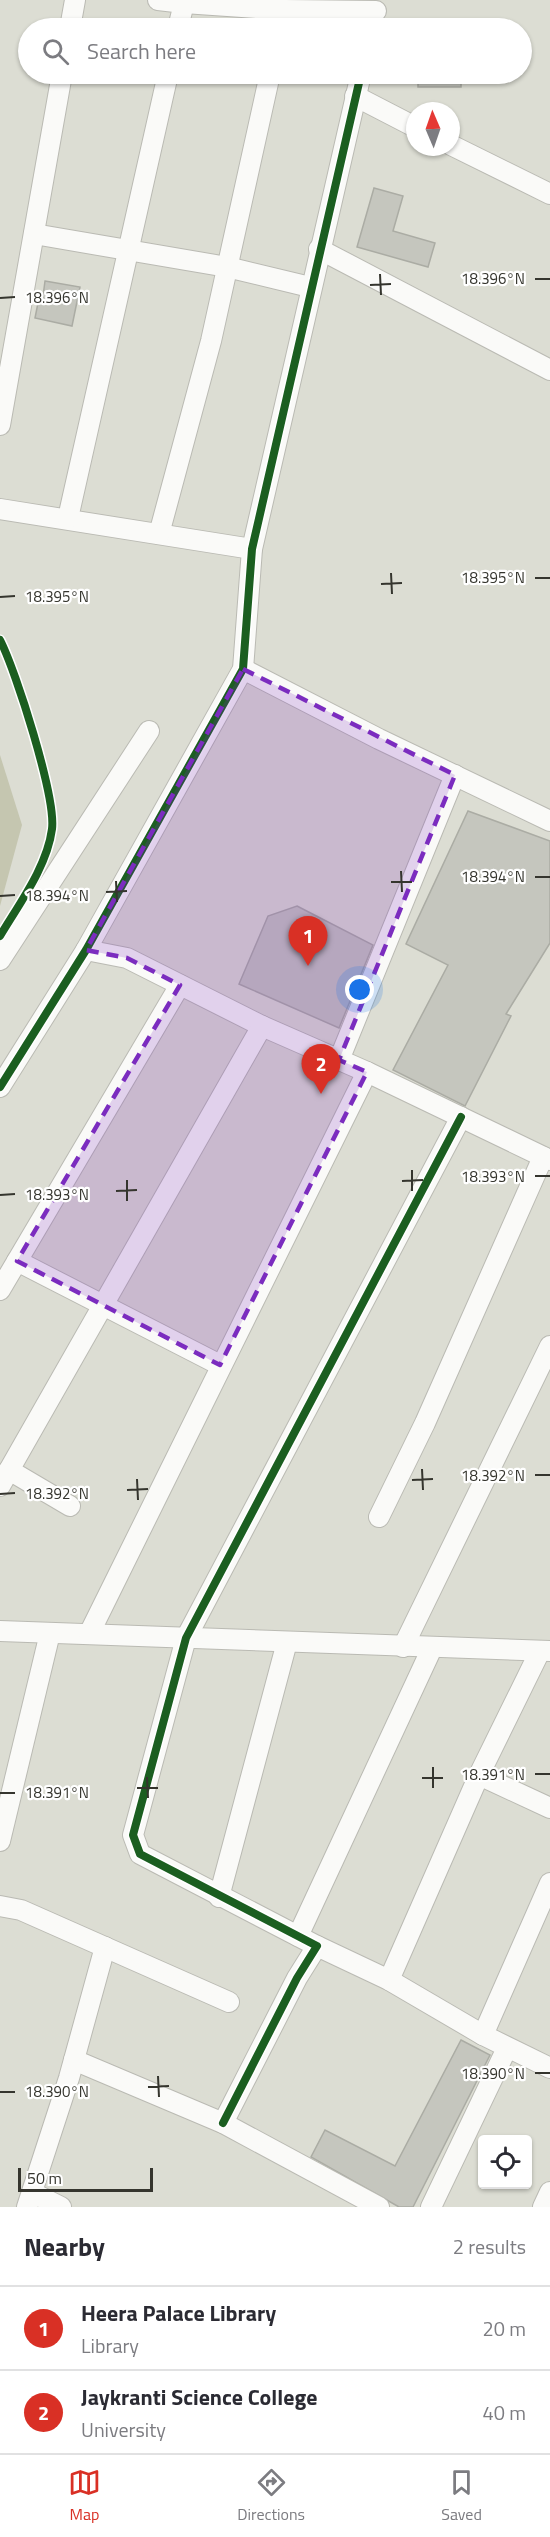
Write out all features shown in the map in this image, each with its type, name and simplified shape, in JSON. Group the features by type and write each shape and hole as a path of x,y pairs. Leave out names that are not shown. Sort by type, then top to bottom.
{"street":[{"path":"72,18 75,0"},
{"path":"158,0 276,18"},
{"path":"180,18 184,3"},
{"path":"298,18 375,13"},
{"path":"0,426 60,84"},
{"path":"68,518 166,84"},
{"path":"159,534 187,435 268,84"},
{"path":"0,1087 86,950 243,669 252,549 310,287 358,84"},
{"path":"355,96 406,122"},
{"path":"460,149 550,194"},
{"path":"34,234 127,252 227,267 310,287"},
{"path":"319,249 550,370"},
{"path":"0,509 252,549"},
{"path":"243,669 550,821"},
{"path":"0,960 148,731"},
{"path":"339,1060 455,775"},
{"path":"86,950 126,958 262,1026 367,1072 547,1159 379,1517"},
{"path":"0,1290 180,985"},
{"path":"70,1506 4,1478 262,1026"},
{"path":"89,1634 220,1365 367,1072"},
{"path":"461,1117 186,1638 133,1835 140,1854 219,1897 389,1980 483,2036 550,2068"},
{"path":"17,1261 220,1365"},
{"path":"403,1647 550,1346"},
{"path":"0,1631 545,1651 479,1775 389,1980"},
{"path":"0,1841 50,1633"},
{"path":"219,1897 287,1642"},
{"path":"298,1936 432,1648"},
{"path":"479,1775 550,1809"},
{"path":"483,2036 550,1883"},
{"path":"0,1906 21,1910 229,2002"},
{"path":"224,2123 297,1978 317,1946"},
{"path":"61,2207 30,2200 74,2060 105,1947"},
{"path":"431,2207 507,2048"},
{"path":"74,2060 224,2123 379,2207"},
{"path":"543,2207 550,2192"}],"highlighted area":[{"path":"243,669 455,775 339,1060 367,1072 220,1365 17,1261 180,985 127,958 86,950"}],"green space":[{"path":"0,755 22,825 0,906"}],"building":[{"path":"418,84 461,84 461,87 418,87"},
{"path":"374,188 403,196 393,231 435,243 428,267 357,247"},
{"path":"45,281 80,287 72,326 35,318 38,303 42,304"},
{"path":"468,811 550,841 550,943 506,1014 511,1016 465,1106 393,1070 448,965 406,944"},
{"path":"297,906 373,945 339,1028 239,984 268,916"},
{"path":"461,2040 490,2055 413,2207 399,2207 311,2157 325,2130 395,2166"}],"cycle path":[{"path":"0,1087 86,950 243,669 252,549 359,84"},
{"path":"0,640 34,734 52,813 52,829 44,857 0,936"},
{"path":"223,2123 297,1978 317,1946 140,1854 133,1835 186,1638 461,1117"}],"place":[{"name":"Heera Palace Library","path":"308,966"},
{"name":"Jaykranti Science College","path":"321,1094"}]}
